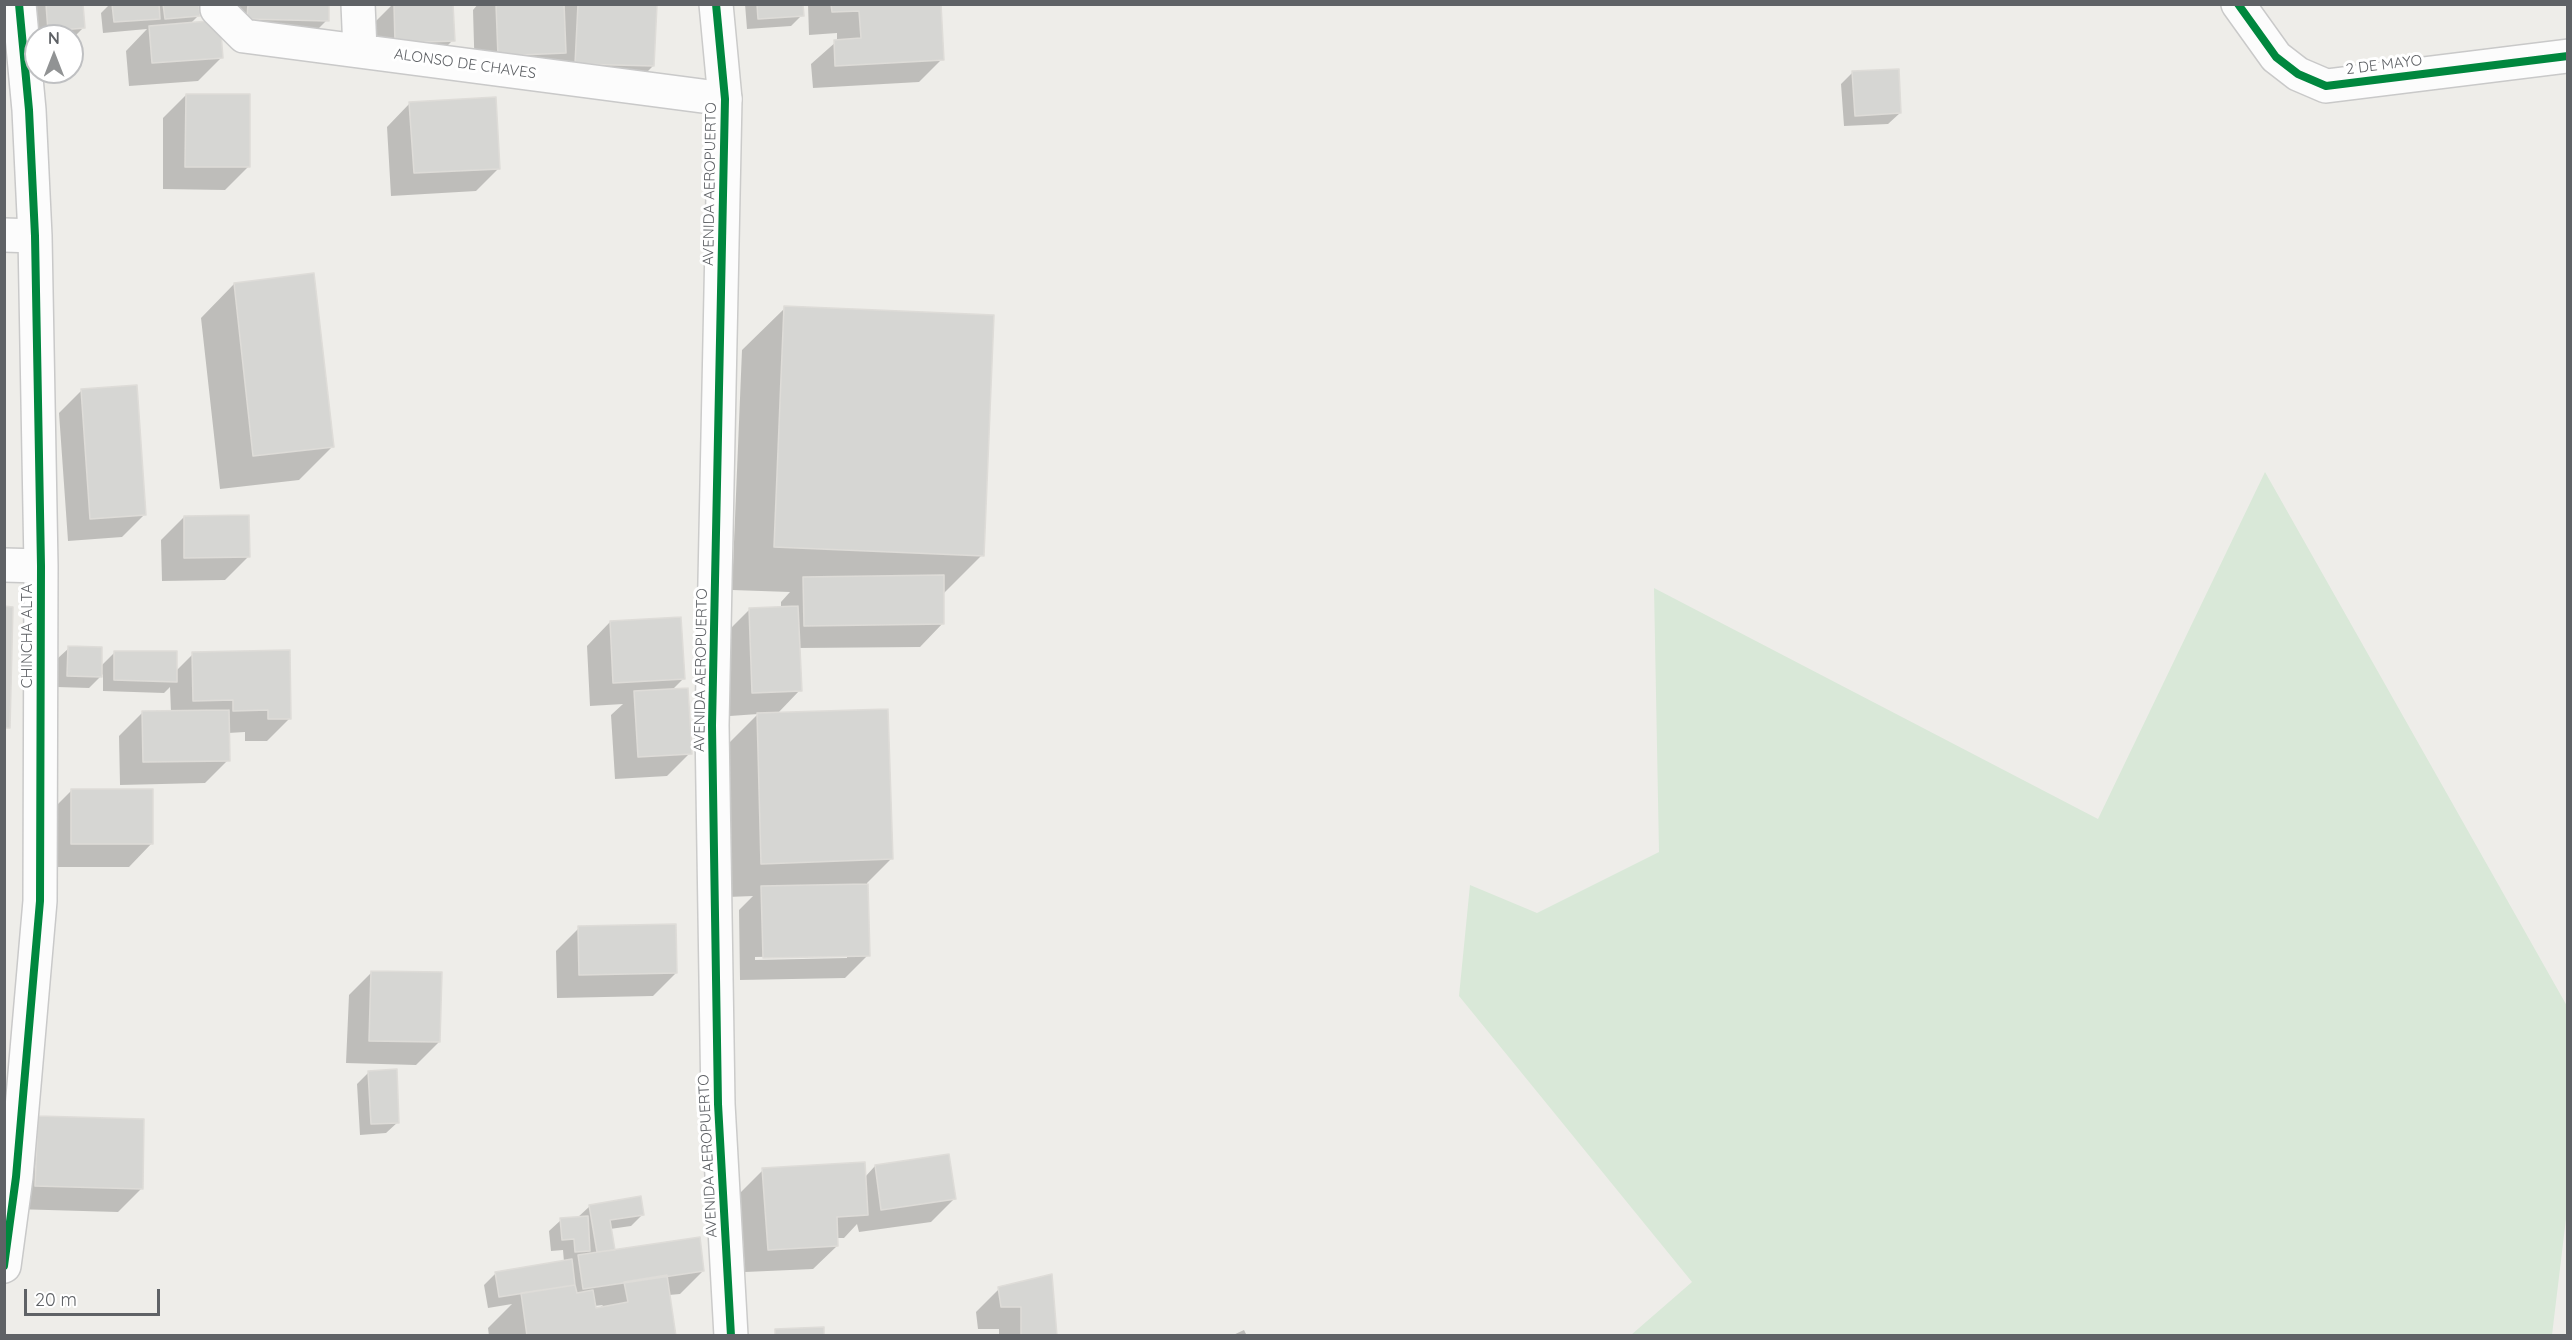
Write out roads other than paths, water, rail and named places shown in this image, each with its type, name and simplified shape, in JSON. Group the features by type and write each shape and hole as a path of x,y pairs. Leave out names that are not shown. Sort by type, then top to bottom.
{"street":[{"name":"CHINCHA ALTA","path":"4,1266 16,1177 40,901 41,566 20,235 29,110 19,4"},
{"path":"358,4 360,50"},
{"name":"AVENIDA AEROPUERTO","path":"716,4 725,99 712,725 718,1104 731,1335"},
{"name":"2 DE MAYO","path":"2238,4 2276,57 2298,74 2326,86 2568,56"},
{"name":"ALONSO DE CHAVES","path":"217,7 244,36 725,99"},
{"path":"4,565 41,566"}]}
